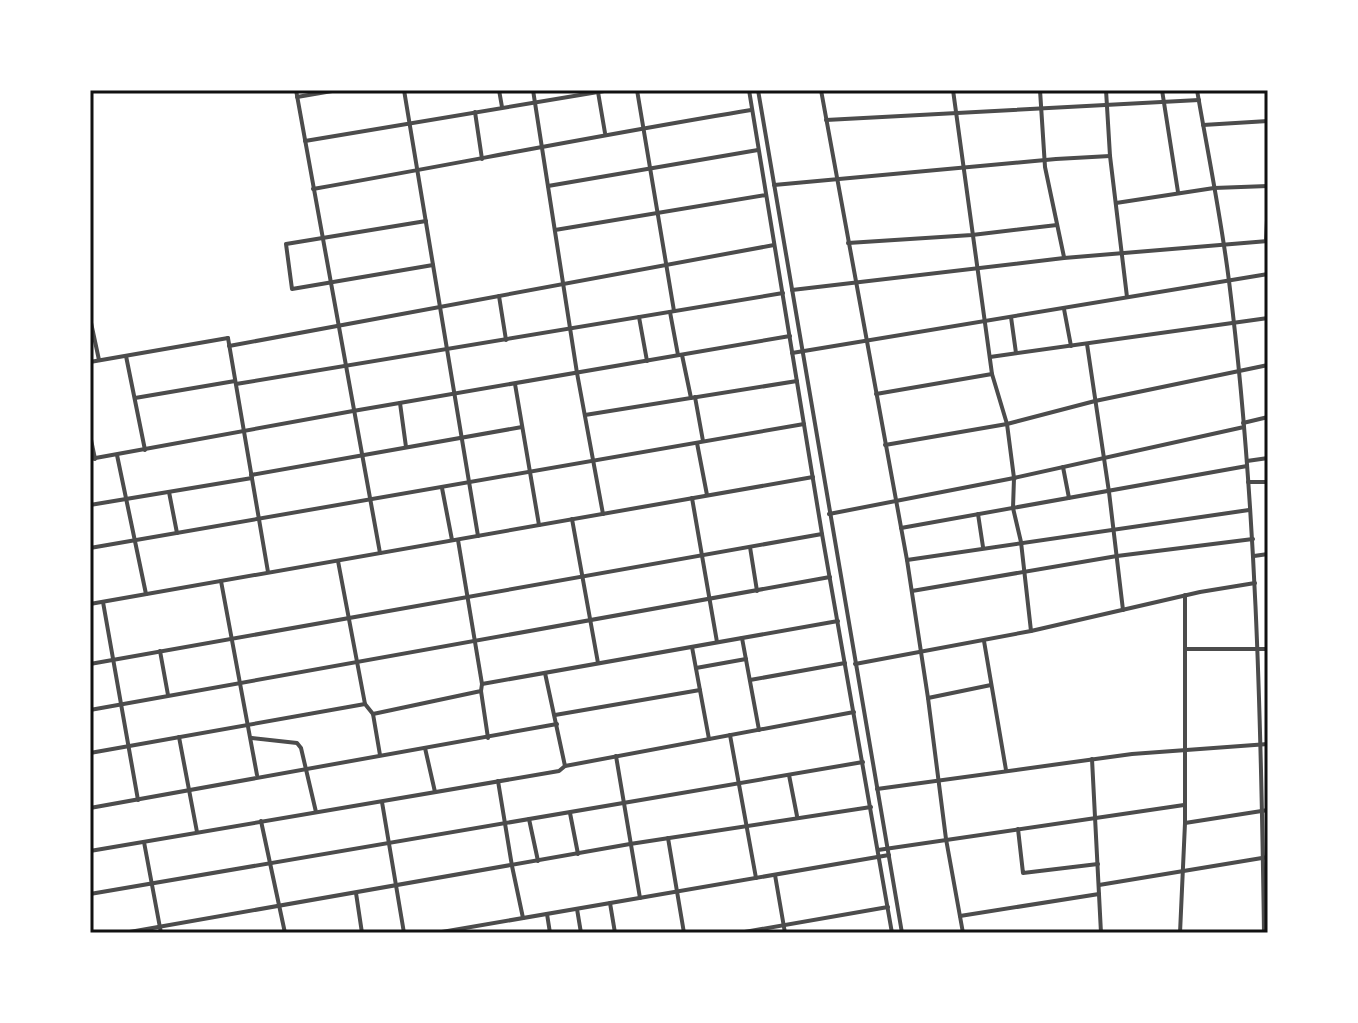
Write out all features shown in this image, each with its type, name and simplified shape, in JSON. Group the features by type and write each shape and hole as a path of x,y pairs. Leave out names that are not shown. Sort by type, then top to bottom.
{"street":[{"path":"296,90 380,553"},
{"path":"297,97 338,90"},
{"path":"404,90 478,536"},
{"path":"499,90 502,108"},
{"path":"533,90 577,373 603,514"},
{"path":"305,141 610,90"},
{"path":"637,90 672,311 680,355 693,397 707,496"},
{"path":"749,90 892,933"},
{"path":"758,90 902,933"},
{"path":"821,90 907,560 946,839 963,933"},
{"path":"953,90 992,374 1007,424 1014,478 1013,508 1021,542 1031,631"},
{"path":"1040,90 1044,160 1064,258"},
{"path":"1106,90 1110,156 1127,297"},
{"path":"1162,90 1178,192"},
{"path":"1197,90 1229,280 1244,425 1254,556 1265,810 1265,932"},
{"path":"598,92 605,134"},
{"path":"826,120 1199,100"},
{"path":"313,189 482,159 542,145 751,110"},
{"path":"475,112 482,159"},
{"path":"1203,125 1268,121"},
{"path":"548,186 650,171 758,150"},
{"path":"774,185 1110,156"},
{"path":"1115,203 1178,192 1268,186"},
{"path":"555,230 766,195"},
{"path":"792,290 1122,252 1223,247 1267,241 1268,200"},
{"path":"426,221 286,244 292,289 433,265"},
{"path":"848,243 972,235 1057,225"},
{"path":"229,346 774,245"},
{"path":"792,353 1268,274"},
{"path":"135,398 783,293"},
{"path":"499,296 506,340"},
{"path":"1064,308 1071,346"},
{"path":"639,317 647,361"},
{"path":"1011,317 1016,353"},
{"path":"90,318 99,360"},
{"path":"990,357 1268,318"},
{"path":"90,435 92,459 790,336"},
{"path":"90,362 228,338 268,573"},
{"path":"1087,344 1123,610"},
{"path":"126,356 145,450"},
{"path":"885,445 1007,424 1095,401 1268,365"},
{"path":"876,394 992,374"},
{"path":"585,415 797,381"},
{"path":"515,384 539,525"},
{"path":"400,403 406,447"},
{"path":"829,514 1014,478 1268,417"},
{"path":"90,548 804,424"},
{"path":"90,505 522,427"},
{"path":"117,455 146,594"},
{"path":"901,528 1109,492 1268,458"},
{"path":"1063,467 1069,498"},
{"path":"90,604 813,477"},
{"path":"1248,482 1268,482"},
{"path":"442,488 468,596 488,738"},
{"path":"169,492 177,534"},
{"path":"692,498 717,643"},
{"path":"907,560 1250,510"},
{"path":"978,514 983,547"},
{"path":"572,519 598,664"},
{"path":"90,664 822,534"},
{"path":"912,591 1024,570 1253,539"},
{"path":"750,547 757,591"},
{"path":"1254,556 1268,554"},
{"path":"338,561 365,704 373,714 380,756"},
{"path":"90,710 830,577"},
{"path":"221,581 257,776"},
{"path":"855,664 984,641 1185,595 1255,583"},
{"path":"1180,933 1185,823 1185,595"},
{"path":"103,602 138,800"},
{"path":"482,684 838,621"},
{"path":"742,638 759,730"},
{"path":"984,641 1006,770"},
{"path":"692,647 709,739"},
{"path":"1186,649 1268,649"},
{"path":"160,651 168,695"},
{"path":"696,668 746,659"},
{"path":"750,680 845,663"},
{"path":"545,673 565,766"},
{"path":"928,698 991,685"},
{"path":"555,715 700,690"},
{"path":"373,714 481,691"},
{"path":"90,753 365,704"},
{"path":"90,851 559,771 565,766 854,712"},
{"path":"90,808 557,724"},
{"path":"730,735 756,878"},
{"path":"179,737 197,832"},
{"path":"251,738 297,743 301,748 316,812"},
{"path":"877,789 1092,759 1268,744"},
{"path":"425,748 435,792"},
{"path":"616,756 640,898"},
{"path":"1092,759 1101,933"},
{"path":"90,894 863,762"},
{"path":"789,775 797,817"},
{"path":"498,781 523,918"},
{"path":"382,802 404,933"},
{"path":"438,933 775,875 946,839 1184,805"},
{"path":"124,933 630,844 871,807"},
{"path":"1185,823 1265,810"},
{"path":"570,813 578,854"},
{"path":"529,819 538,861"},
{"path":"261,821 285,933"},
{"path":"1018,829 1023,873 1098,864"},
{"path":"668,838 684,933"},
{"path":"144,842 161,933"},
{"path":"1099,885 1265,858"},
{"path":"775,875 785,933"},
{"path":"356,893 362,933"},
{"path":"960,916 1099,894"},
{"path":"610,903 615,933"},
{"path":"739,933 888,907"},
{"path":"577,909 581,933"},
{"path":"547,914 550,933"}]}
